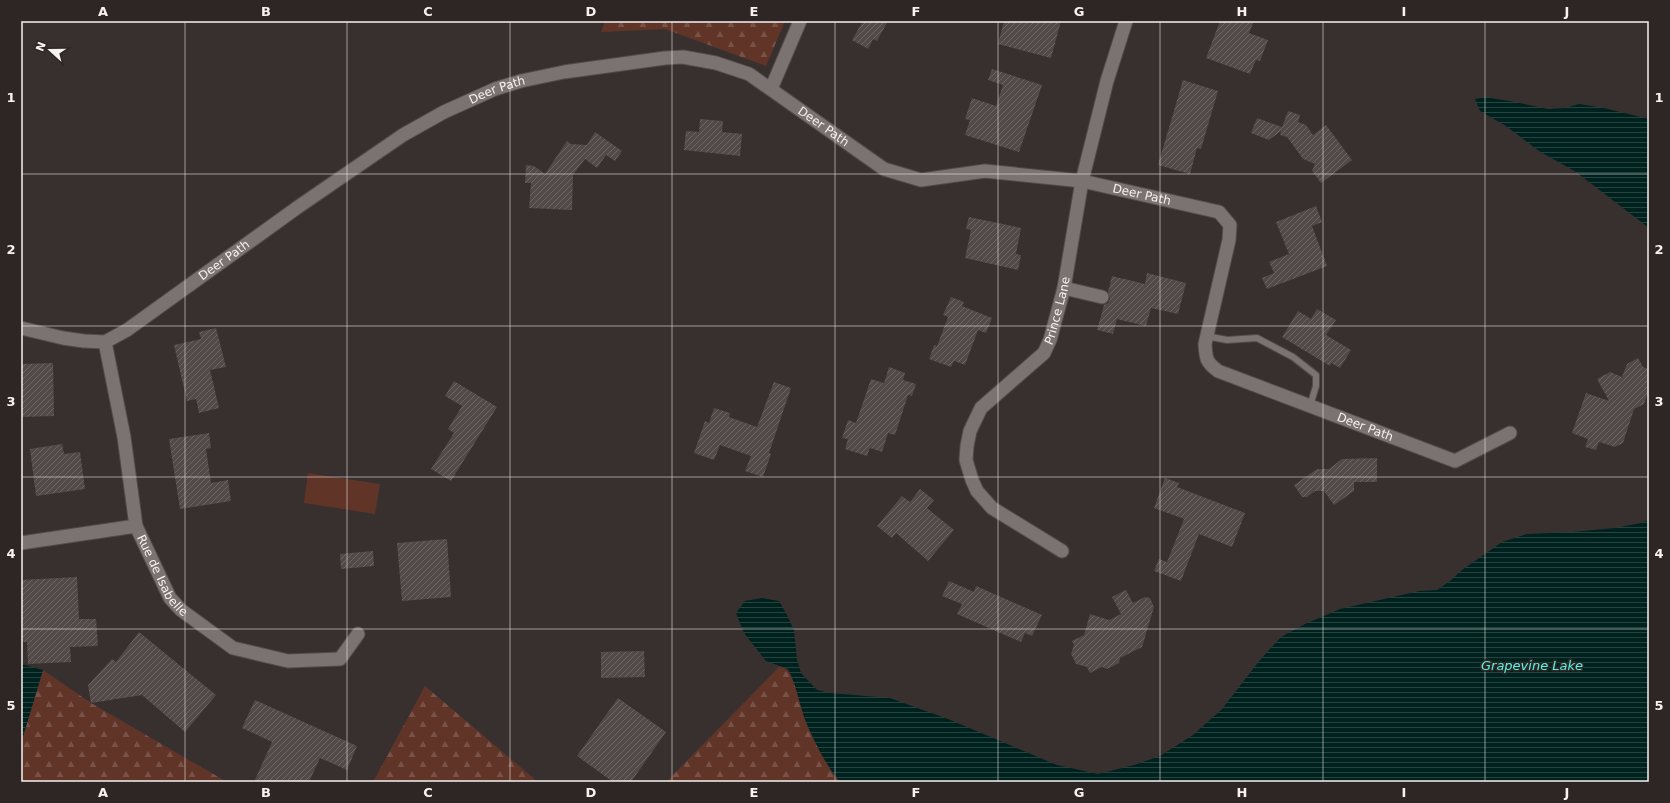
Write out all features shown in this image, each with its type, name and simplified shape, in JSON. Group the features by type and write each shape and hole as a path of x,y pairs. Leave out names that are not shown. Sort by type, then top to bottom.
{"street":[{"path":"771,89 800,21"},
{"name":"Prince Lane","path":"1062,551 992,508 977,491 966,458 970,431 981,408 1044,353 1050,340 1064,288 1082,182 1107,80 1126,21"},
{"name":"Deer Path","path":"105,342 127,330 263,232 403,135 444,112 495,88 521,81 564,72 665,58 684,57 716,63 749,74 884,169 921,180 985,171 1082,182 1219,212 1230,225 1229,240 1205,344 1206,359 1218,371 1455,461 1510,433"},
{"path":"1064,288 1102,297"},
{"path":"21,328 63,338 105,342"},
{"name":"Rue de Isabelle","path":"105,342 124,437 136,526 170,598 181,610 233,648 288,661 340,659 358,634"},
{"path":"21,543 136,526"}],"lane":[{"path":"1206,336 1226,340 1257,338 1293,357 1316,375 1316,386 1310,406"}],"green space":[{"path":"605,21 785,21 766,66 665,29 601,32"},
{"path":"308,473 380,484 375,514 304,503"},
{"path":"780,666 787,670 792,676 809,729 826,762 840,782 666,782"},
{"path":"43,670 91,703 227,782 21,782 21,743"},
{"path":"425,686 538,782 373,782"}],"water":[{"path":"1485,97 1548,109 1565,108 1579,104 1604,108 1649,119 1649,228 1576,172 1539,151 1506,126 1480,111 1475,99"},
{"name":"Grapevine Lake","path":"1649,520 1649,782 840,782 826,762 809,729 794,682 788,669 766,661 744,633 736,613 745,601 762,598 779,601 794,630 797,660 801,673 817,690 830,693 890,698 948,719 1057,765 1098,774 1134,765 1160,756 1193,735 1222,709 1260,660 1281,637 1305,624 1340,609 1419,591 1437,590 1462,570 1502,542 1527,534 1615,528"},
{"path":"21,664 43,670 21,743"}],"building":[{"path":"863,21 888,21 877,41 873,39 868,49 852,40"},
{"path":"1004,21 1061,21 1051,58 998,44"},
{"path":"1220,21 1254,21 1249,33 1268,40 1260,61 1256,60 1250,74 1206,58"},
{"path":"992,69 1042,85 1019,152 965,135 970,120 965,119 972,98 996,106 1003,85 988,80"},
{"path":"1183,80 1218,91 1201,149 1197,148 1190,174 1158,165"},
{"path":"1288,111 1300,115 1298,122 1306,125 1313,135 1326,125 1352,160 1321,183 1312,171 1315,164 1303,159 1287,137 1280,135 1281,131 1269,140 1251,133 1257,118 1282,127"},
{"path":"700,119 723,121 722,132 742,134 740,156 684,150 686,131 699,132"},
{"path":"595,132 622,151 615,161 606,155 597,168 585,159 573,175 572,210 529,208 531,183 525,183 526,165 534,166 545,174 567,141 571,144 587,145"},
{"path":"1316,206 1322,222 1312,226 1327,266 1267,289 1262,278 1274,273 1269,262 1289,254 1276,222"},
{"path":"969,217 1021,228 1016,254 1021,255 1018,270 965,258 971,230 966,229"},
{"path":"1147,273 1186,283 1178,314 1151,308 1146,326 1117,319 1113,334 1097,330 1104,305 1108,303 1110,299 1108,292 1112,276 1145,284"},
{"path":"951,297 964,302 962,306 992,318 986,333 978,330 965,365 954,361 951,367 929,359 934,345 937,346 948,317 943,315"},
{"path":"1317,309 1336,320 1326,335 1351,350 1340,368 1331,363 1330,366 1282,337 1298,311 1311,319"},
{"path":"216,328 226,367 210,370 219,408 199,413 196,399 187,401 174,345 201,339 199,332"},
{"path":"1638,358 1643,367 1649,369 1649,389 1644,404 1634,409 1623,443 1615,447 1599,442 1596,450 1585,447 1588,439 1572,433 1586,393 1609,401 1597,379 1610,372 1622,377 1627,364"},
{"path":"53,363 54,416 21,417 21,364"},
{"path":"889,367 905,373 903,380 916,384 912,396 908,395 895,435 888,433 882,452 870,448 867,456 845,449 848,439 842,438 848,420 856,423 871,379 884,383"},
{"path":"454,381 497,407 451,481 431,469 454,433 448,429 462,406 445,396"},
{"path":"774,382 791,388 769,453 771,454 763,477 745,471 751,456 720,445 714,460 694,453 705,421 709,423 714,408 730,413 729,417 757,427"},
{"path":"209,433 211,448 206,449 211,483 228,480 231,501 180,509 169,439"},
{"path":"62,444 64,454 80,452 85,489 36,496 30,449"},
{"path":"1377,458 1377,482 1354,482 1354,491 1334,505 1324,491 1315,491 1307,497 1302,497 1294,485 1317,469 1329,469 1342,459"},
{"path":"1165,478 1179,483 1177,487 1245,513 1232,547 1199,534 1181,581 1154,571 1159,559 1167,562 1184,519 1154,508"},
{"path":"920,489 934,500 927,508 954,530 928,561 896,533 892,538 877,526 902,496 910,502"},
{"path":"447,539 451,597 402,601 397,543"},
{"path":"373,551 374,566 341,569 340,554"},
{"path":"77,577 79,619 96,619 98,646 70,647 71,662 28,664 27,642 21,642 21,580"},
{"path":"949,581 974,592 976,586 1042,615 1032,636 1025,633 1021,642 957,614 962,604 942,596"},
{"path":"1126,590 1133,603 1145,597 1150,598 1154,607 1142,647 1120,658 1119,663 1107,669 1102,667 1090,673 1087,667 1076,664 1071,654 1074,645 1072,641 1084,635 1090,614 1109,620 1121,614 1112,597"},
{"path":"139,632 216,695 185,732 142,695 91,703 88,685 112,659 116,662"},
{"path":"644,651 645,677 601,678 601,652"},
{"path":"618,698 666,732 631,782 613,782 577,756"},
{"path":"255,700 357,746 347,770 320,758 309,782 254,782 272,742 242,728"}]}
